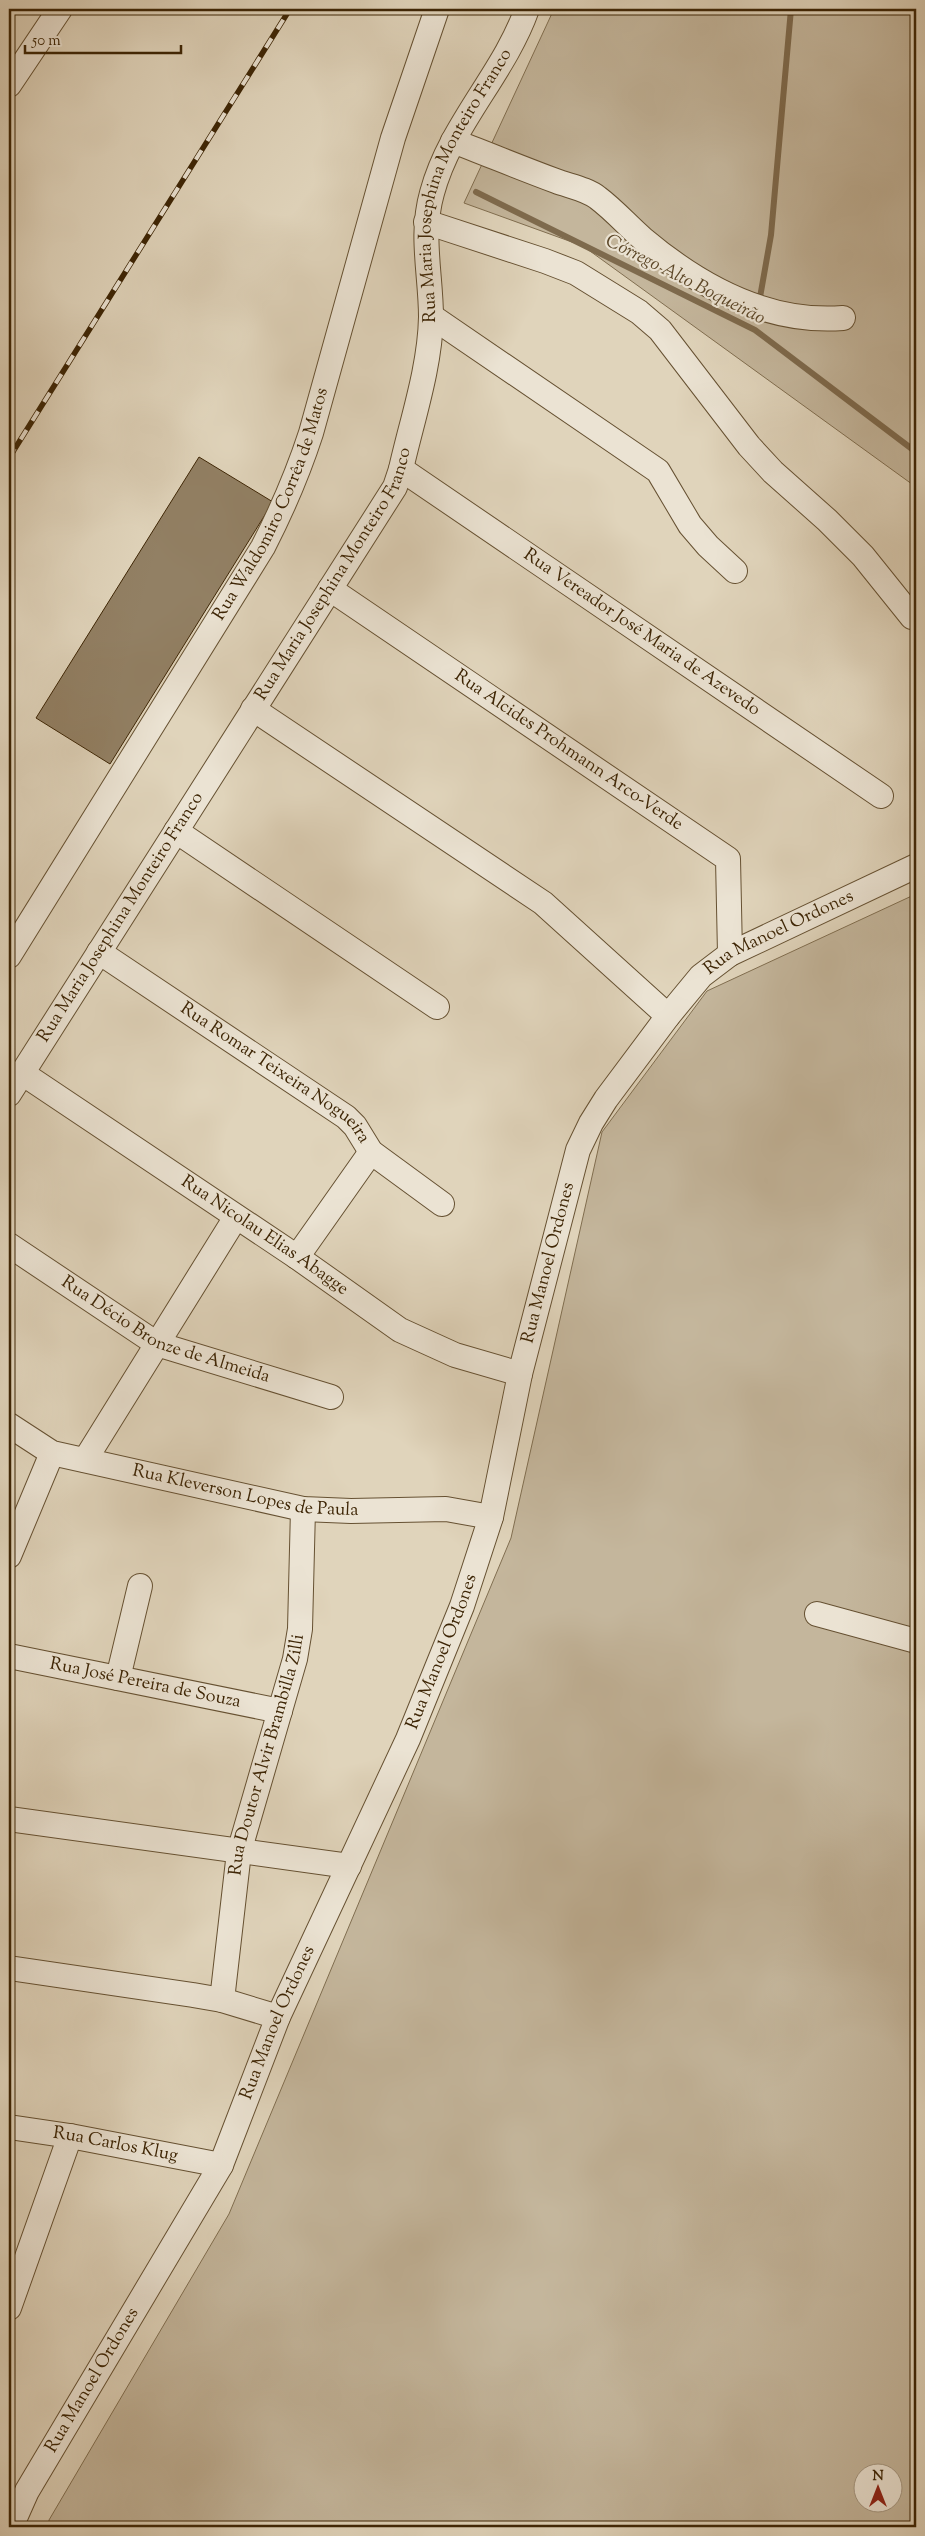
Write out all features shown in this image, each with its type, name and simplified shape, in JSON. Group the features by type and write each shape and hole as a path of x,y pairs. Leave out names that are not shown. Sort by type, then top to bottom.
{"street":[{"path":"9,85 60,9"},
{"name":"Rua Waldomiro Corrêa de Matos","path":"9,956 262,547 281,512 296,477 311,433 393,138 437,9"},
{"name":"Rua Maria Josephina Monteiro Franco","path":"9,1094 394,487 401,469 426,358 431,316 425,240 426,222 432,192 453,141 510,48 527,9"},
{"path":"453,141 597,196 643,239 677,265 709,285 743,302 768,311 815,320 843,318"},
{"path":"426,222 545,261 576,274 639,312 660,330 749,446 773,472 827,520 863,556 912,617"},
{"path":"431,316 658,471 690,525 708,546 735,571"},
{"name":"Rua Vereador José Maria de Azevedo","path":"401,469 881,796"},
{"name":"Rua Alcides Prohmann Arco-Verde","path":"330,589 728,859 730,954"},
{"path":"253,709 542,904 668,1016"},
{"path":"176,831 437,1007"},
{"name":"Rua Manoel Ordones","path":"11,2527 27,2490 221,2165 278,2017 408,1739 462,1606 491,1517 520,1374 578,1150 591,1124 606,1099 668,1016 701,976 730,954 916,866"},
{"name":"Rua Romar Teixeira Nogueira","path":"99,952 346,1117 355,1126 371,1152 442,1204"},
{"name":"Rua Nicolau Elias Abagge","path":"22,1073 297,1257 376,1314 424,1342 454,1355 520,1374"},
{"path":"297,1257 371,1152"},
{"path":"85,1460 236,1217"},
{"name":"Rua Décio Bronze de Almeida","path":"9,1245 157,1344 331,1397"},
{"name":"Rua Kleverson Lopes de Paula","path":"9,1425 52,1453 303,1509 351,1511 446,1509 491,1517"},
{"path":"9,1556 52,1453"},
{"name":"Rua Doutor Alvir Brambilla Zilli","path":"222,2000 239,1852 295,1659 300,1629 303,1509"},
{"path":"118,1678 140,1586"},
{"path":"817,1614 916,1641"},
{"name":"Rua José Pereira de Souza","path":"9,1656 280,1711"},
{"path":"9,1818 239,1852 349,1866"},
{"path":"9,1968 222,2000 278,2017"},
{"name":"Rua Carlos Klug","path":"9,2127 70,2136 221,2165"},
{"path":"9,2308 70,2136"}],"shaded area":[{"path":"554,9 916,9 916,487 583,246 464,203"},
{"path":"916,894 916,2527 49,2527 49,2520 229,2214 511,1538 602,1132 707,991"}],"building":[{"path":"199,457 273,502 110,764 36,718"}],"waterway":[{"path":"759,303 771,235 791,9"},
{"name":"Córrego Alto Boqueirão","path":"476,192 755,330 916,452"}],"railway":[{"path":"9,458 290,9"}]}
